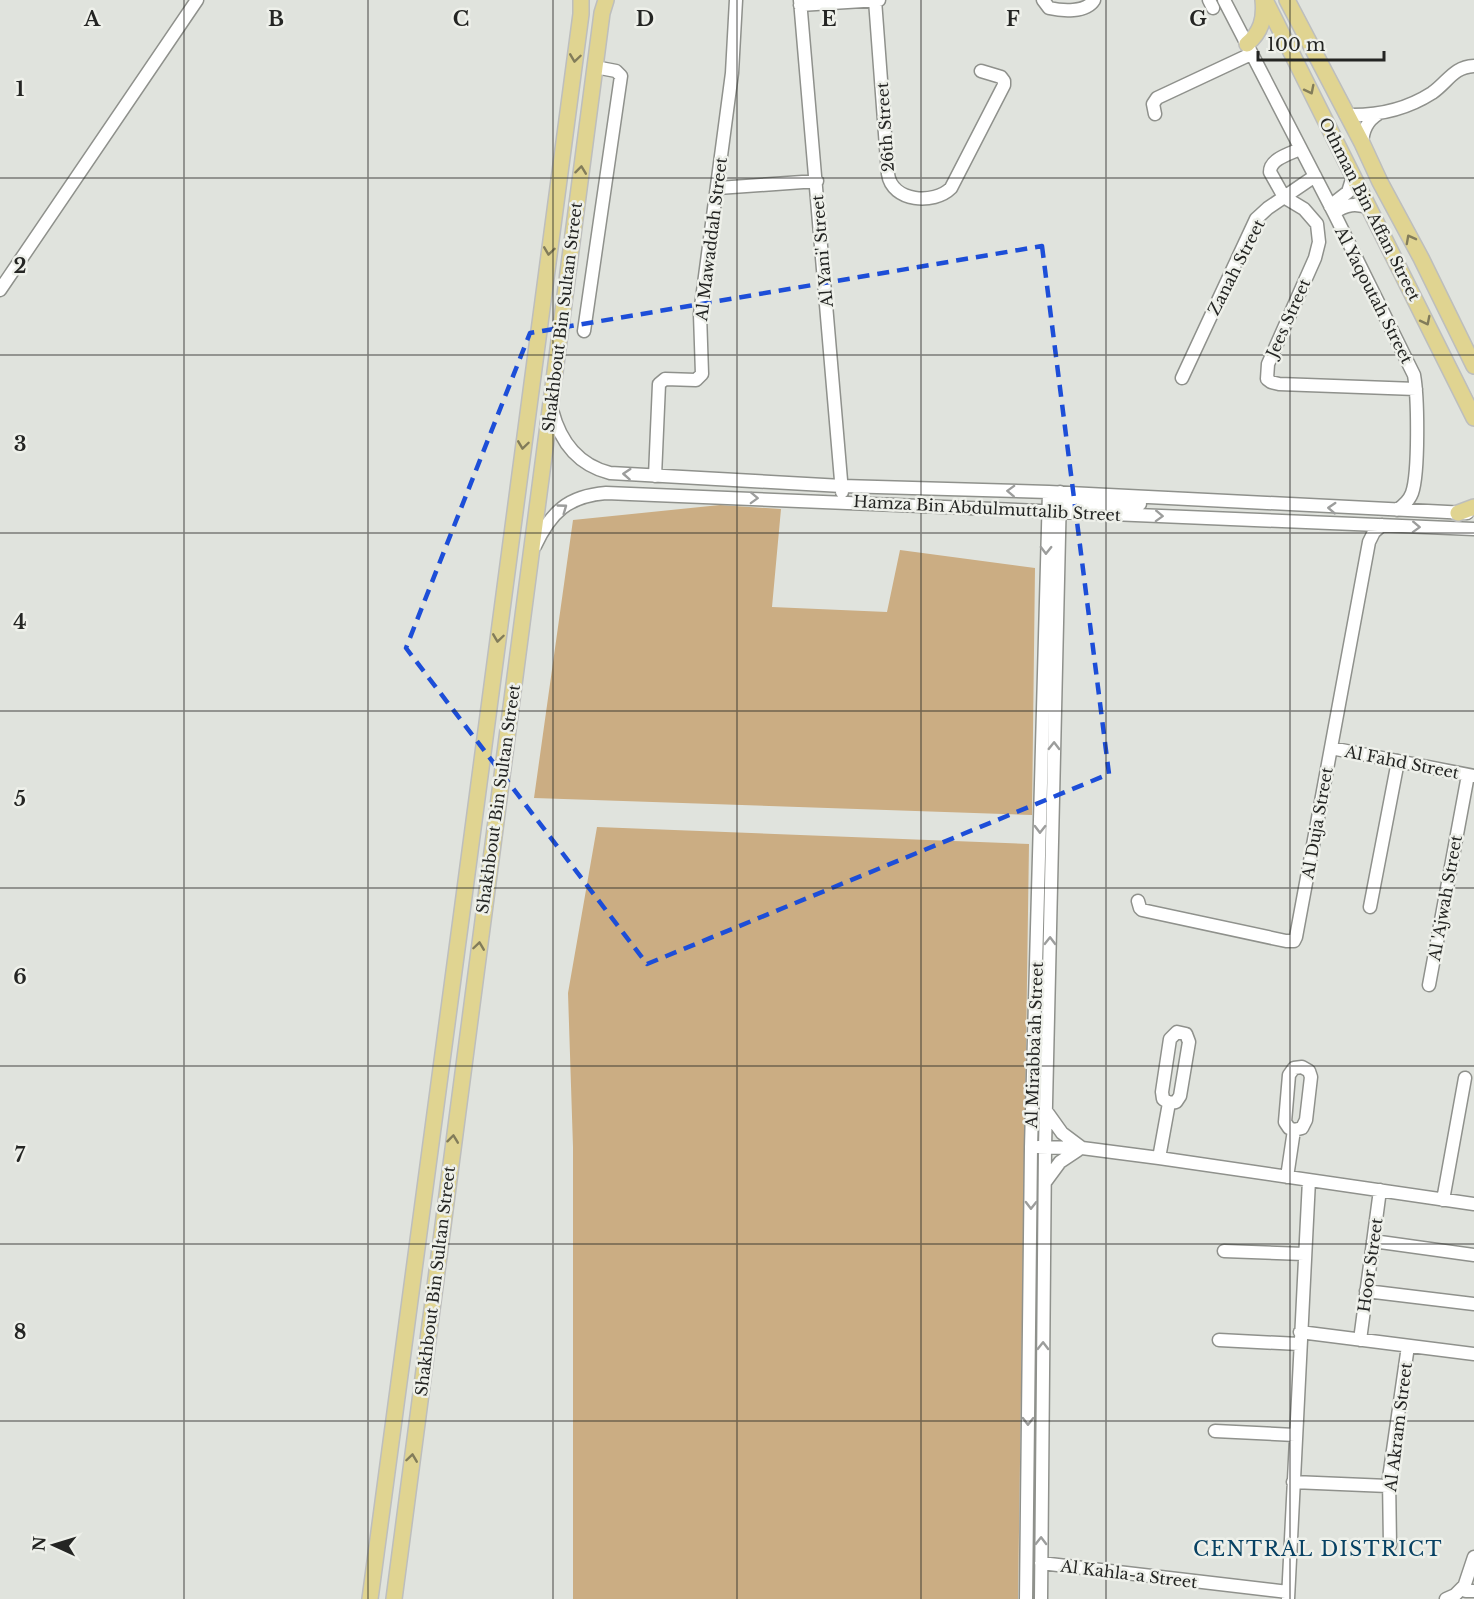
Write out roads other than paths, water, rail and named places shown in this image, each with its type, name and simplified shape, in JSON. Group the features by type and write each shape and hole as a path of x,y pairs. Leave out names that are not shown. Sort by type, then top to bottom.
{"main road":[{"name":"Shakhbout Bin Sultan Street","path":"370,1599 432,1152 476,803 580,25 581,0"},
{"name":"Shakhbout Bin Sultan Street","path":"394,1599 602,13 606,0"},
{"path":"1249,49 1262,26 1264,0"},
{"name":"Othman Bin Affan Street","path":"1264,0 1474,417"},
{"name":"Othman Bin Affan Street","path":"1287,0 1362,142 1474,366"},
{"path":"1458,513 1474,507"},
{"path":"402,1599 410,1539 404,1516"}],"street":[{"path":"0,290 197,0"},
{"name":"Al Mawaddah Street","path":"654,476 659,384 666,379 696,380 702,374 700,314 732,73 736,0"},
{"path":"800,2 877,0"},
{"name":"26th Street","path":"877,0 888,174 891,186 897,193 907,196 932,197 951,188 1004,85 1001,77 981,71"},
{"path":"1043,0 1049,8 1057,9 1083,9 1089,7 1094,0"},
{"name":"Al Yaqoutah Street","path":"1224,0 1412,370 1416,389 1416,447 1413,485 1408,500 1397,510"},
{"name":"Al Yani' Street","path":"800,2 843,501"},
{"path":"1155,114 1153,104 1157,98 1249,49"},
{"path":"1346,115 1378,114 1409,105 1435,91 1454,71 1462,67 1474,66"},
{"path":"584,331 621,76 616,71 595,67"},
{"path":"1362,142 1362,135 1368,123 1378,114"},
{"path":"1284,197 1270,168 1274,162 1300,149"},
{"name":"Zanah Street","path":"1182,378 1256,219 1314,176"},
{"name":"Al Yaqoutah Street","path":"1332,209 1348,192 1353,176"},
{"path":"718,188 817,182"},
{"name":"Jees Street","path":"1284,197 1312,216 1317,224 1319,242 1315,258 1268,364 1268,378 1271,382 1279,384 1416,389"},
{"name":"Al Yaqoutah Street","path":"1332,209 1354,204 1370,208"},
{"name":"Hamza Bin Abdulmuttalib Street","path":"551,403 556,426 561,436 579,458 592,467 610,473 842,486 1356,525 1474,529"},
{"path":"1413,485 1421,501 1434,512"},
{"name":"Hamza Bin Abdulmuttalib Street","path":"531,556 552,516 563,506 591,494 843,501 1055,502"},
{"path":"1055,502 1121,505 1174,499 1474,514"},
{"name":"Al Mirabba'ah Street","path":"1041,1599 1055,502"},
{"name":"Al Mirabba'ah Street","path":"1026,1599 1031,1144 1055,502"},
{"path":"1356,525 1365,532 1369,542"},
{"name":"Al Duja Street","path":"1138,901 1138,906 1142,910 1286,941 1294,940 1369,542 1374,532 1382,525"},
{"name":"Al Fahd Street","path":"1331,748 1471,775"},
{"path":"1370,907 1398,761"},
{"name":"Al 'Ajwah Street","path":"1429,986 1471,775"},
{"path":"1180,1032 1186,1034 1189,1042 1179,1098 1176,1102 1169,1103 1162,1097 1163,1081 1170,1039 1174,1034 1180,1032"},
{"path":"1302,1067 1309,1071 1311,1077 1306,1120 1302,1128 1294,1130 1285,1122 1289,1075 1294,1068 1302,1067"},
{"path":"1443,1200 1466,1078"},
{"path":"1159,1158 1169,1103"},
{"path":"1047,1112 1062,1133 1082,1148"},
{"path":"1287,1177 1294,1130"},
{"path":"1031,1144 1070,1144 1082,1148 1474,1204"},
{"path":"1045,1182 1060,1162 1082,1148"},
{"path":"1288,1596 1309,1180"},
{"name":"Hoor Street","path":"1360,1340 1380,1191"},
{"path":"1373,1241 1474,1255"},
{"path":"1224,1251 1304,1254"},
{"path":"1366,1291 1474,1305"},
{"path":"1219,1340 1300,1338 1360,1340 1474,1350"},
{"name":"Al Akram Street","path":"1390,1545 1388,1486 1408,1346"},
{"path":"1215,1431 1295,1435"},
{"path":"1293,1482 1388,1486"},
{"path":"1446,1599 1470,1591 1474,1557"},
{"name":"Al Kahla-a Street","path":"1041,1563 1288,1596"}],"district":[{"name":"CENTRAL DISTRICT","path":"1318,1549"}]}
